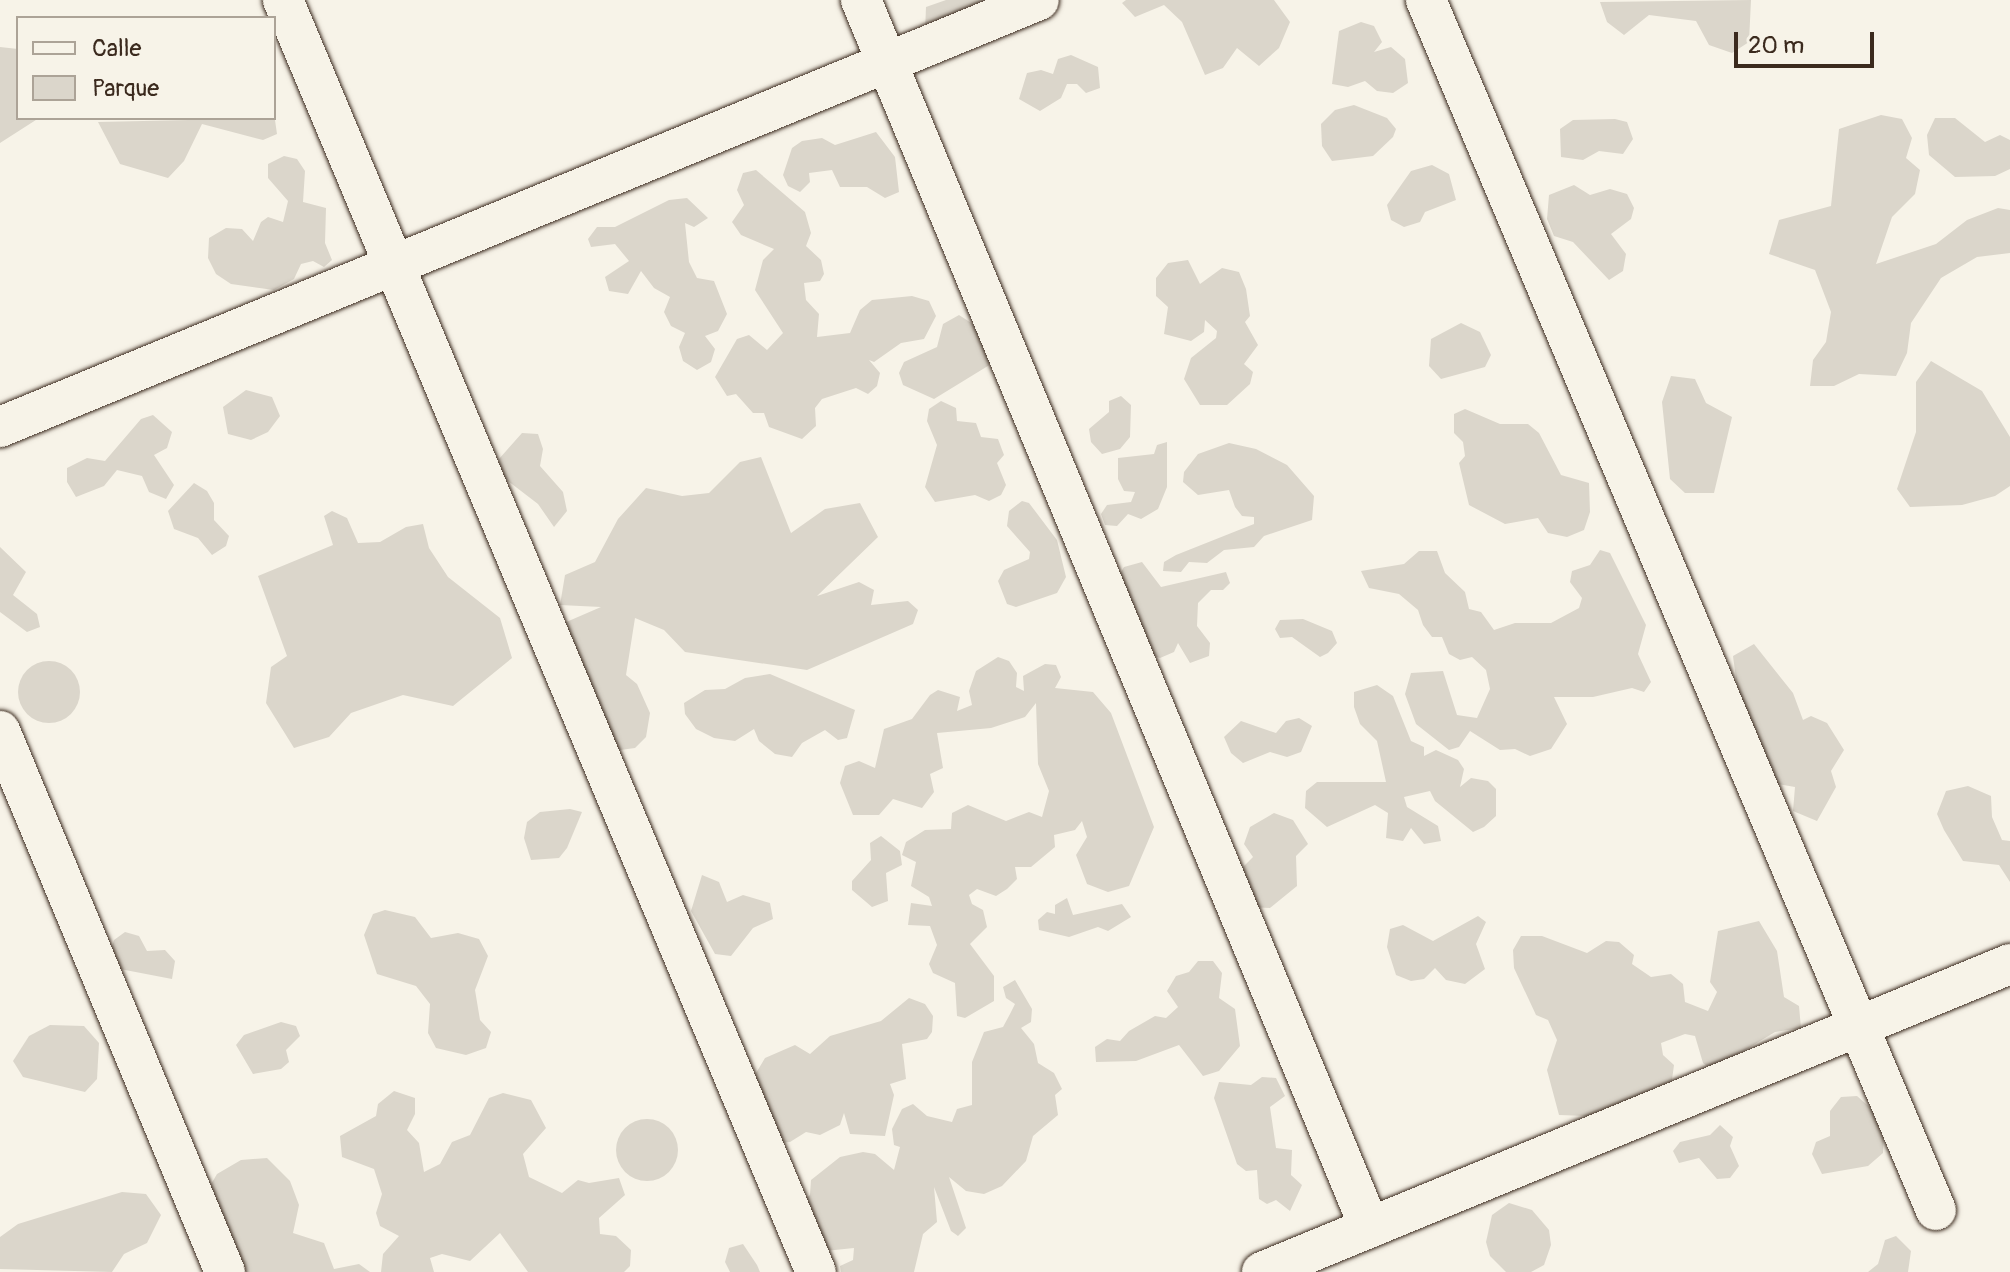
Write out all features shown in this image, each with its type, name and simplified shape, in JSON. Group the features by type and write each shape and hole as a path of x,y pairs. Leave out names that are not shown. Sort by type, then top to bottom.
{"street":[{"path":"283,0 816,1272"},
{"path":"861,0 1370,1228"},
{"path":"0,427 1039,0"},
{"path":"1426,0 1856,1028 1936,1210"},
{"path":"0,731 225,1272"},
{"path":"1262,1272 2010,964"}],"green space":[{"path":"946,0 1019,0 925,32 926,7"},
{"path":"1126,0 1274,0 1290,22 1279,48 1259,66 1237,48 1223,68 1205,75 1182,22 1164,5 1135,17 1122,3"},
{"path":"1751,0 1749,42 1732,53 1709,45 1696,21 1649,15 1624,35 1607,22 1600,2"},
{"path":"1361,22 1374,26 1382,42 1374,52 1391,47 1405,59 1408,83 1393,93 1377,91 1365,81 1348,87 1332,84 1339,31"},
{"path":"0,47 16,49 16,120 36,120 0,143"},
{"path":"1071,55 1098,67 1100,88 1086,93 1077,84 1067,84 1061,98 1040,111 1019,99 1027,73 1041,70 1053,74 1058,59"},
{"path":"1354,105 1387,118 1396,129 1393,137 1373,156 1332,161 1322,146 1321,124 1335,110"},
{"path":"1881,115 1902,119 1912,138 1906,158 1920,170 1915,194 1892,217 1876,264 1936,244 1967,220 1998,208 2010,210 2010,253 1977,257 1941,278 1911,323 1907,353 1896,376 1859,374 1834,386 1810,386 1813,360 1826,342 1831,312 1815,270 1769,254 1779,220 1831,206 1839,129"},
{"path":"1935,118 1955,118 1985,142 2000,135 2010,140 2010,169 1995,176 1955,177 1929,155 1927,135"},
{"path":"1615,119 1627,122 1633,139 1623,154 1599,151 1583,160 1561,157 1560,129 1573,120"},
{"path":"275,120 277,134 263,140 202,124 184,161 168,178 120,164 98,122"},
{"path":"876,132 895,157 899,192 885,198 867,187 840,187 832,170 809,173 810,182 800,192 788,186 783,175 792,148 802,141 822,138 835,145"},
{"path":"284,156 297,159 305,171 303,202 326,208 325,243 332,260 324,267 313,261 301,264 294,279 274,290 231,284 216,274 208,258 209,238 226,228 242,229 253,241 261,222 268,217 283,222 288,201 268,178 268,164"},
{"path":"1432,165 1449,174 1456,200 1425,212 1420,222 1404,227 1391,220 1387,205 1411,171"},
{"path":"756,170 805,212 811,233 806,246 821,260 824,274 820,281 804,283 806,300 819,314 817,337 850,333 860,310 872,300 912,296 929,301 936,316 924,339 901,343 874,362 869,360 880,373 877,386 868,394 856,388 822,399 815,408 816,426 802,439 769,427 764,413 753,413 736,394 727,396 715,377 737,339 749,335 767,350 783,333 755,290 763,260 774,249 741,235 732,222 744,205 737,190 743,173"},
{"path":"1574,185 1590,195 1610,189 1627,194 1634,208 1631,219 1611,234 1626,254 1623,271 1609,280 1573,242 1554,236 1547,219 1549,195"},
{"path":"687,198 708,218 694,227 685,223 689,262 697,278 714,281 727,314 718,331 705,336 715,349 711,362 697,370 683,361 679,347 685,333 671,326 664,312 670,297 654,288 641,271 628,294 609,291 605,277 629,261 615,244 591,247 588,239 597,227 615,227 669,200"},
{"path":"1188,260 1200,284 1222,268 1239,272 1246,289 1250,316 1245,322 1258,345 1244,364 1253,372 1250,384 1227,405 1200,405 1184,379 1191,358 1216,338 1217,331 1205,320 1204,332 1191,341 1164,334 1168,307 1156,296 1156,278 1168,263"},
{"path":"959,315 985,332 996,361 934,399 903,385 899,373 904,362 937,347 943,324"},
{"path":"1461,323 1480,332 1491,355 1485,367 1441,379 1429,366 1431,339"},
{"path":"1931,361 1982,391 2010,437 2010,486 1995,496 1962,505 1910,507 1897,489 1916,432 1916,382"},
{"path":"1671,376 1695,379 1706,403 1732,417 1714,493 1685,493 1670,479 1662,402"},
{"path":"246,390 272,397 280,416 268,432 251,440 228,434 223,407"},
{"path":"1121,396 1131,405 1130,437 1120,449 1102,454 1091,442 1089,429 1109,412 1109,401"},
{"path":"941,401 956,408 957,421 976,423 981,437 998,439 1004,455 997,463 1006,485 1001,495 989,501 975,495 935,502 925,487 937,445 927,421 929,409"},
{"path":"1465,409 1500,424 1528,424 1539,433 1561,475 1589,483 1590,512 1584,530 1567,537 1548,533 1538,518 1505,524 1469,505 1459,463 1465,456 1463,442 1454,433 1454,414"},
{"path":"153,415 172,432 167,448 154,455 174,485 166,499 149,492 142,476 117,470 104,486 76,497 67,482 67,468 87,458 105,461 141,419"},
{"path":"522,433 538,434 543,449 540,466 563,492 567,511 554,527 538,504 500,475 499,459"},
{"path":"1167,442 1167,487 1158,509 1141,519 1128,514 1117,526 1105,525 1101,514 1107,505 1131,502 1135,492 1124,491 1118,479 1118,458 1154,454 1157,445"},
{"path":"1229,443 1256,449 1287,465 1314,496 1312,520 1264,536 1254,547 1224,550 1207,563 1189,562 1181,572 1163,571 1164,562 1176,555 1254,524 1254,517 1242,516 1235,507 1229,490 1198,495 1183,482 1184,472 1198,454"},
{"path":"761,457 791,533 825,509 860,503 878,537 817,596 859,582 874,590 871,605 908,601 918,610 913,624 807,670 685,652 664,630 635,618 626,675 637,684 650,713 646,737 635,748 613,751 564,623 601,607 560,605 565,575 595,562 618,519 646,488 682,496 709,493 740,462"},
{"path":"194,483 207,491 214,503 214,520 229,536 226,546 212,555 198,538 174,529 168,511"},
{"path":"1022,501 1029,503 1057,540 1066,577 1057,593 1016,607 1007,604 998,581 1004,570 1029,559 1030,552 1007,526 1009,511"},
{"path":"332,511 347,518 358,543 380,542 406,527 423,524 429,548 448,577 500,618 512,658 453,706 403,695 351,713 329,737 294,748 266,703 271,667 287,656 258,576 333,545 324,516"},
{"path":"0,547 26,572 13,595 37,614 40,627 27,632 0,612"},
{"path":"1600,550 1610,553 1646,625 1638,654 1651,682 1644,692 1632,688 1593,697 1554,697 1567,724 1551,749 1530,756 1515,749 1500,750 1470,731 1459,747 1449,750 1416,724 1405,694 1411,673 1443,671 1457,715 1477,718 1490,689 1486,670 1472,657 1460,660 1449,654 1442,637 1432,637 1423,625 1418,610 1399,594 1369,588 1361,571 1404,564 1419,551 1437,551 1445,573 1465,592 1469,609 1481,612 1494,630 1515,623 1551,623 1579,608 1582,598 1570,582 1572,571 1590,565"},
{"path":"1142,562 1161,587 1226,572 1230,583 1223,590 1211,590 1198,603 1197,626 1210,643 1209,656 1190,663 1178,643 1174,652 1160,658 1142,652 1117,579 1124,567"},
{"path":"1303,619 1332,631 1337,643 1328,653 1320,657 1292,637 1280,638 1275,629 1280,620"},
{"path":"1754,644 1793,693 1803,720 1811,716 1827,723 1844,750 1831,771 1836,787 1817,821 1793,811 1795,787 1773,783 1743,732 1733,656"},
{"path":"998,657 1009,661 1017,673 1016,687 1024,691 1023,676 1045,664 1056,665 1061,677 1055,688 1093,692 1111,713 1154,827 1129,886 1108,892 1087,884 1076,855 1087,837 1082,821 1075,830 1054,835 1055,847 1031,867 1015,867 1017,879 1007,889 996,896 977,889 969,895 972,904 983,910 987,927 970,944 994,976 994,1001 965,1018 957,1016 955,983 933,973 929,964 937,945 930,926 908,925 911,903 932,906 929,897 911,886 916,862 902,855 906,842 925,830 951,829 952,813 968,805 1006,821 1029,812 1042,817 1049,791 1038,764 1036,703 1025,717 991,728 937,733 943,768 930,774 934,792 922,808 893,799 879,815 853,815 840,783 845,766 859,761 875,768 884,729 912,719 930,695 938,690 960,697 957,711 972,705 969,691 976,671"},
{"path":"49,661 61,663 71,670 78,680 78,704 71,714 61,721 49,723 37,721 27,714 20,704 18,692 20,680 27,670 37,663"},
{"path":"770,674 855,710 847,738 838,740 825,730 802,743 792,757 775,754 759,741 754,729 735,741 714,738 696,729 685,714 684,703 705,690 725,689 745,678"},
{"path":"1377,685 1393,696 1411,741 1424,747 1424,756 1436,750 1458,760 1464,769 1460,787 1471,778 1488,781 1496,789 1496,816 1484,827 1473,832 1435,801 1430,791 1404,797 1407,807 1438,826 1441,841 1424,844 1411,828 1403,841 1386,838 1388,813 1375,805 1327,827 1305,808 1306,791 1317,782 1386,782 1377,741 1360,724 1354,707 1354,692"},
{"path":"1299,718 1312,726 1301,752 1287,757 1270,752 1243,763 1231,753 1224,737 1241,721 1276,733 1286,721"},
{"path":"1968,786 1991,796 1992,817 2002,840 2010,841 2010,882 1999,865 1963,861 1937,814 1946,791"},
{"path":"570,809 582,812 567,848 559,858 531,860 524,838 527,822 540,812"},
{"path":"1274,813 1293,820 1308,844 1296,856 1297,886 1270,908 1249,907 1241,869 1253,857 1244,844 1250,827"},
{"path":"881,836 900,851 902,865 886,873 888,901 872,907 852,890 852,881 871,860 870,843"},
{"path":"702,875 719,882 727,902 743,895 770,903 773,919 753,928 731,956 715,954 691,911"},
{"path":"1067,898 1073,915 1122,904 1131,917 1108,931 1098,927 1069,937 1039,930 1038,920 1047,912 1055,914 1055,905"},
{"path":"385,910 415,917 431,938 458,933 479,939 488,956 475,990 480,1020 491,1032 486,1048 466,1055 436,1048 428,1033 430,1004 416,986 377,974 364,935 373,914"},
{"path":"1478,916 1486,922 1476,944 1485,969 1465,984 1446,980 1435,968 1424,979 1411,981 1396,975 1387,947 1390,929 1403,925 1433,941"},
{"path":"1759,921 1777,951 1784,997 1799,1006 1801,1028 1775,1032 1712,1070 1703,1063 1695,1036 1685,1034 1661,1043 1663,1055 1674,1065 1671,1087 1591,1122 1587,1116 1559,1115 1547,1070 1557,1040 1548,1020 1536,1015 1514,968 1513,950 1521,936 1542,936 1587,953 1606,941 1619,942 1634,955 1632,964 1651,977 1671,974 1683,984 1685,1002 1708,1011 1717,992 1710,982 1718,931"},
{"path":"125,932 139,936 147,951 165,950 175,961 172,979 120,969 109,957 114,940"},
{"path":"1198,961 1213,961 1222,973 1219,998 1235,1009 1240,1046 1219,1071 1203,1076 1179,1045 1136,1061 1096,1062 1095,1047 1107,1039 1120,1041 1129,1031 1155,1016 1166,1018 1178,1007 1167,991 1176,976 1189,972"},
{"path":"1015,980 1032,1009 1031,1022 1021,1028 1034,1044 1038,1063 1054,1073 1062,1089 1055,1095 1058,1115 1033,1136 1026,1161 1002,1186 984,1194 966,1191 949,1177 966,1228 958,1236 951,1231 934,1187 937,1222 923,1234 914,1272 841,1272 840,1266 853,1260 854,1248 825,1251 799,1204 810,1195 811,1180 840,1157 863,1152 875,1154 894,1170 900,1147 894,1145 892,1129 902,1109 913,1104 927,1116 952,1122 957,1109 972,1105 972,1062 984,1032 1003,1027 1010,1014 1015,1004 1006,998 1003,987"},
{"path":"909,998 925,1004 933,1016 932,1032 927,1039 902,1044 906,1079 890,1084 894,1095 885,1136 850,1134 844,1113 840,1125 820,1135 806,1132 790,1142 774,1143 753,1078 765,1058 795,1045 810,1054 830,1036 881,1021"},
{"path":"281,1022 296,1026 300,1036 286,1050 289,1062 281,1069 253,1074 236,1045 244,1035"},
{"path":"50,1025 84,1026 99,1043 97,1079 85,1092 23,1077 13,1061 29,1036"},
{"path":"1262,1077 1276,1078 1285,1096 1270,1107 1276,1148 1292,1150 1291,1175 1302,1185 1290,1211 1276,1200 1267,1204 1259,1199 1257,1170 1246,1171 1237,1164 1214,1098 1219,1082 1251,1085"},
{"path":"394,1091 415,1098 415,1114 407,1130 419,1143 424,1172 440,1164 452,1142 470,1135 489,1098 503,1093 531,1100 546,1128 523,1154 529,1177 562,1193 578,1180 589,1183 619,1178 625,1195 599,1218 600,1234 616,1236 631,1250 630,1266 624,1272 528,1272 500,1233 470,1261 442,1254 430,1258 434,1272 381,1272 383,1254 399,1236 380,1226 376,1213 382,1194 374,1169 342,1157 340,1136 376,1116 378,1104"},
{"path":"1857,1096 1875,1112 1884,1127 1883,1153 1868,1166 1822,1174 1812,1154 1816,1142 1830,1136 1830,1111 1841,1097"},
{"path":"647,1119 659,1121 669,1128 676,1138 676,1162 669,1172 659,1179 647,1181 635,1179 625,1172 618,1162 616,1150 618,1138 625,1128 635,1121"},
{"path":"1720,1125 1733,1137 1730,1146 1739,1166 1730,1178 1717,1179 1699,1158 1679,1163 1673,1151 1680,1142 1710,1135"},
{"path":"267,1158 290,1181 299,1205 293,1233 324,1243 334,1269 359,1264 370,1272 229,1272 203,1198 217,1174 241,1160"},
{"path":"122,1192 146,1194 161,1215 147,1243 124,1254 112,1272 0,1269 0,1237 18,1224"},
{"path":"1509,1203 1532,1210 1549,1230 1551,1245 1544,1265 1531,1272 1506,1272 1490,1256 1486,1242 1492,1215"},
{"path":"1896,1236 1911,1251 1908,1272 1868,1272 1878,1264 1885,1240"},
{"path":"743,1244 760,1272 730,1272 725,1262 729,1248"}]}
